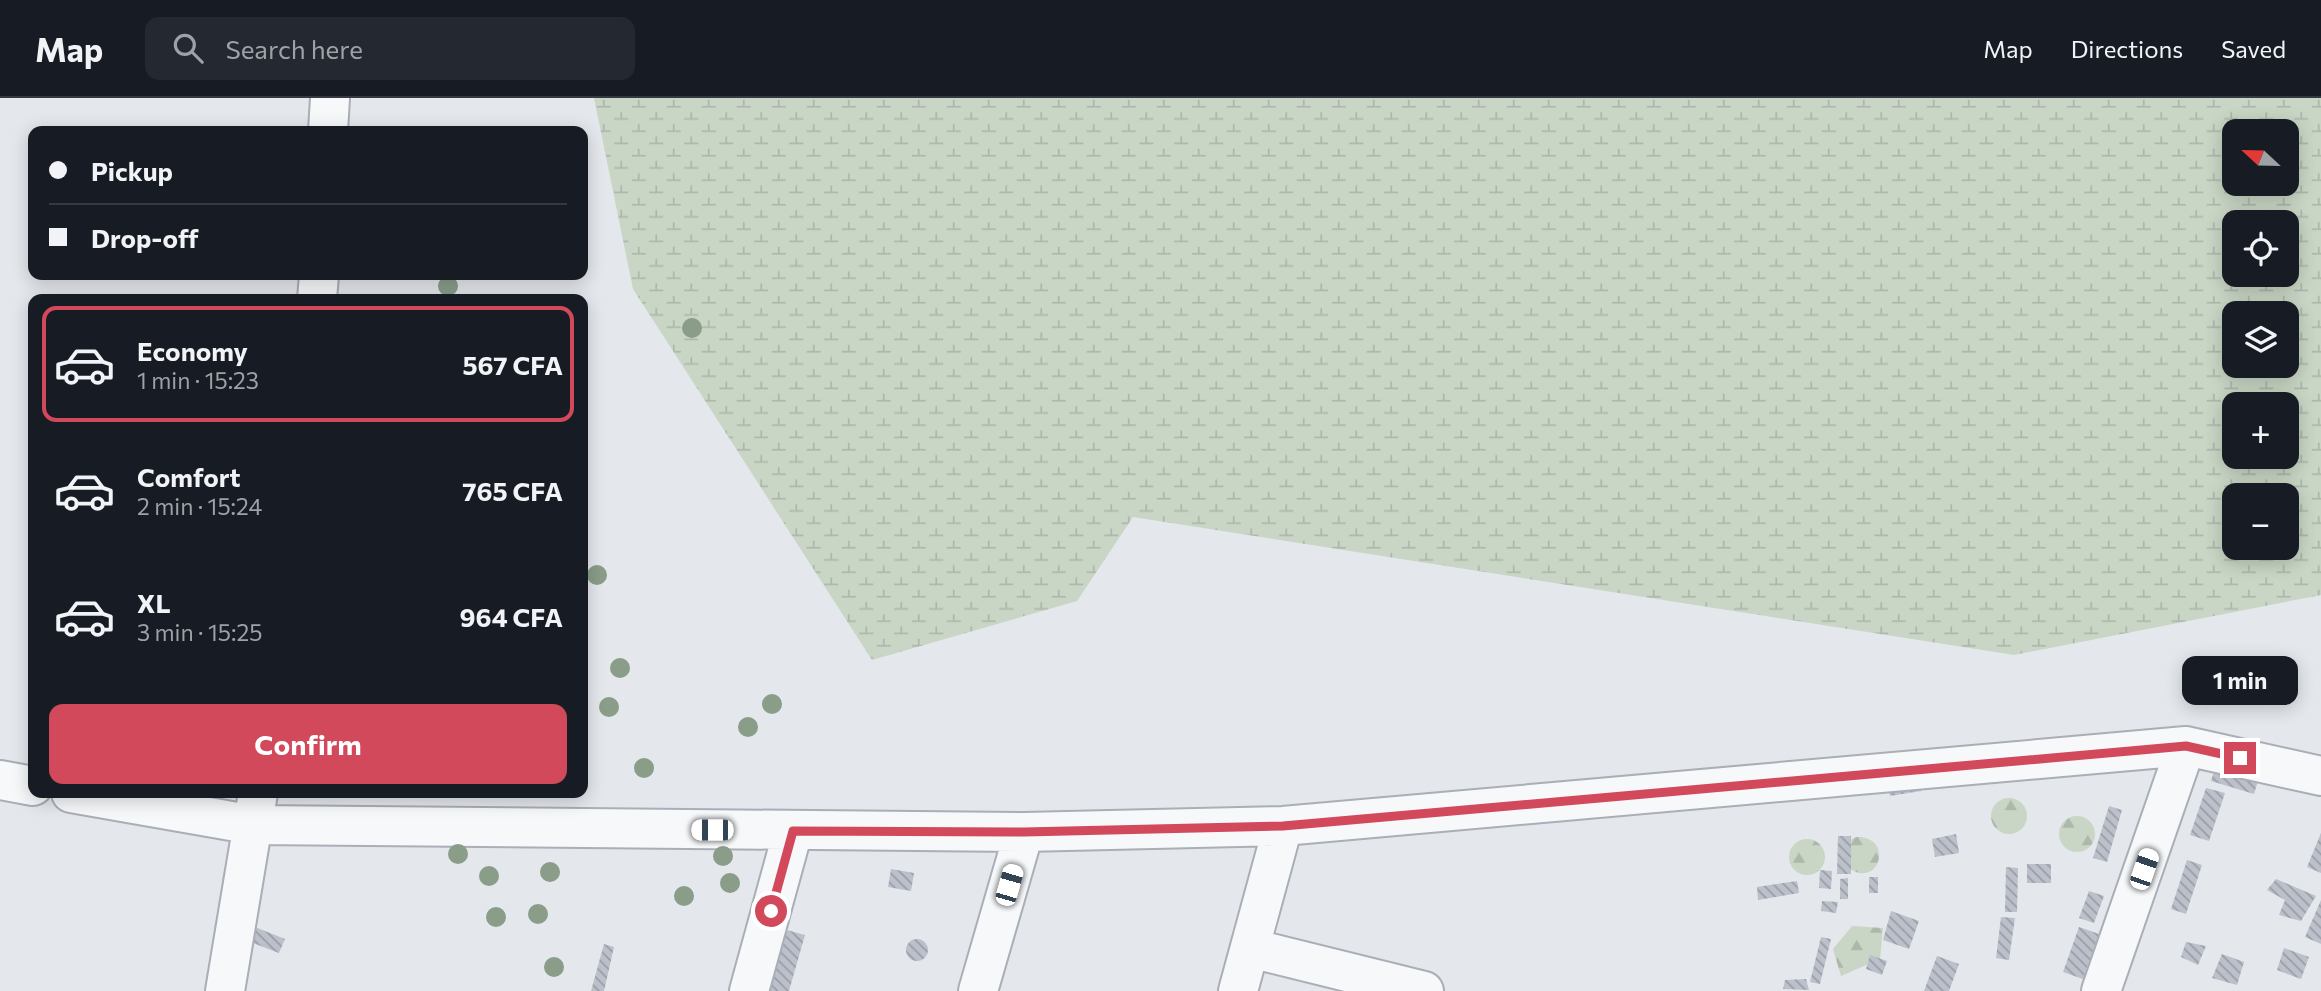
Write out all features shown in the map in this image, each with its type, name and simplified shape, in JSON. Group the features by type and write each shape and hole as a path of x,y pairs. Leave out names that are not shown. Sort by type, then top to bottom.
{"street":[{"path":"328,126 330,98"},
{"path":"129,798 256,809 793,831 1024,832 1283,826 2186,746 2321,776"},
{"path":"2101,991 2186,746"},
{"path":"0,780 28,785"},
{"path":"225,991 256,809"},
{"path":"1238,991 1283,826"},
{"path":"749,991 793,831"},
{"path":"978,991 1024,832"},
{"path":"1250,948 1424,991"}],"green space":[{"path":"594,98 2321,98 2321,595 2014,655 1133,517 1077,601 872,660 633,289"},
{"path":"2009,798 2022,803 2027,816 2022,829 2009,834 1996,829 1991,816 1996,803"},
{"path":"2077,816 2090,821 2095,834 2090,847 2077,852 2064,847 2059,834 2064,821"},
{"path":"1856,837 1868,839 1875,844 1879,852 1879,860 1869,872 1859,873 1848,868 1850,840"},
{"path":"1807,839 1820,844 1825,857 1820,870 1807,875 1794,870 1789,857 1794,844"},
{"path":"1852,926 1883,928 1880,959 1841,976 1833,949"}],"building":[{"path":"2217,761 2260,774 2254,794 2211,781"},
{"path":"1919,775 1921,791 1890,796 1887,779"},
{"path":"2206,788 2225,793 2209,841 2190,835"},
{"path":"2109,806 2122,810 2107,862 2093,858"},
{"path":"2321,833 2321,873 2307,867"},
{"path":"1956,834 1959,853 1935,857 1932,839"},
{"path":"1838,836 1851,836 1851,874 1837,874"},
{"path":"2187,860 2202,865 2186,914 2171,909"},
{"path":"2027,864 2051,864 2051,883 2027,883"},
{"path":"2006,867 2018,868 2017,912 2005,912"},
{"path":"891,869 914,873 911,891 888,887"},
{"path":"1820,870 1832,871 1831,889 1819,888"},
{"path":"1869,877 1878,877 1878,893 1869,893"},
{"path":"1848,878 1848,899 1840,899 1840,879"},
{"path":"2276,879 2316,896 2301,921 2279,915 2285,900 2267,890"},
{"path":"1797,881 1799,893 1758,900 1757,887"},
{"path":"2089,891 2104,896 2094,923 2079,918"},
{"path":"2321,900 2321,944 2305,937"},
{"path":"1822,901 1838,902 1836,913 1821,911"},
{"path":"1891,911 1919,921 1909,949 1883,940"},
{"path":"2001,917 2015,918 2009,960 1996,958"},
{"path":"255,927 285,939 279,953 250,942"},
{"path":"776,927 805,935 789,991 758,991"},
{"path":"2079,927 2099,934 2083,979 2063,972"},
{"path":"1821,937 1831,939 1820,984 1810,982"},
{"path":"917,939 925,942 928,950 925,958 917,961 909,958 906,950 909,942"},
{"path":"2186,942 2206,946 2198,965 2181,957"},
{"path":"604,944 614,947 604,991 591,991"},
{"path":"2284,948 2309,957 2301,979 2277,970"},
{"path":"2222,954 2244,962 2237,985 2212,978"},
{"path":"1870,955 1887,961 1882,975 1866,969"},
{"path":"1937,956 1959,964 1949,991 1924,991"},
{"path":"1806,979 1809,990 1783,989 1785,980"}],"route":[{"path":"771,911 793,831 1024,832 1283,826 2186,746 2240,758"}]}
